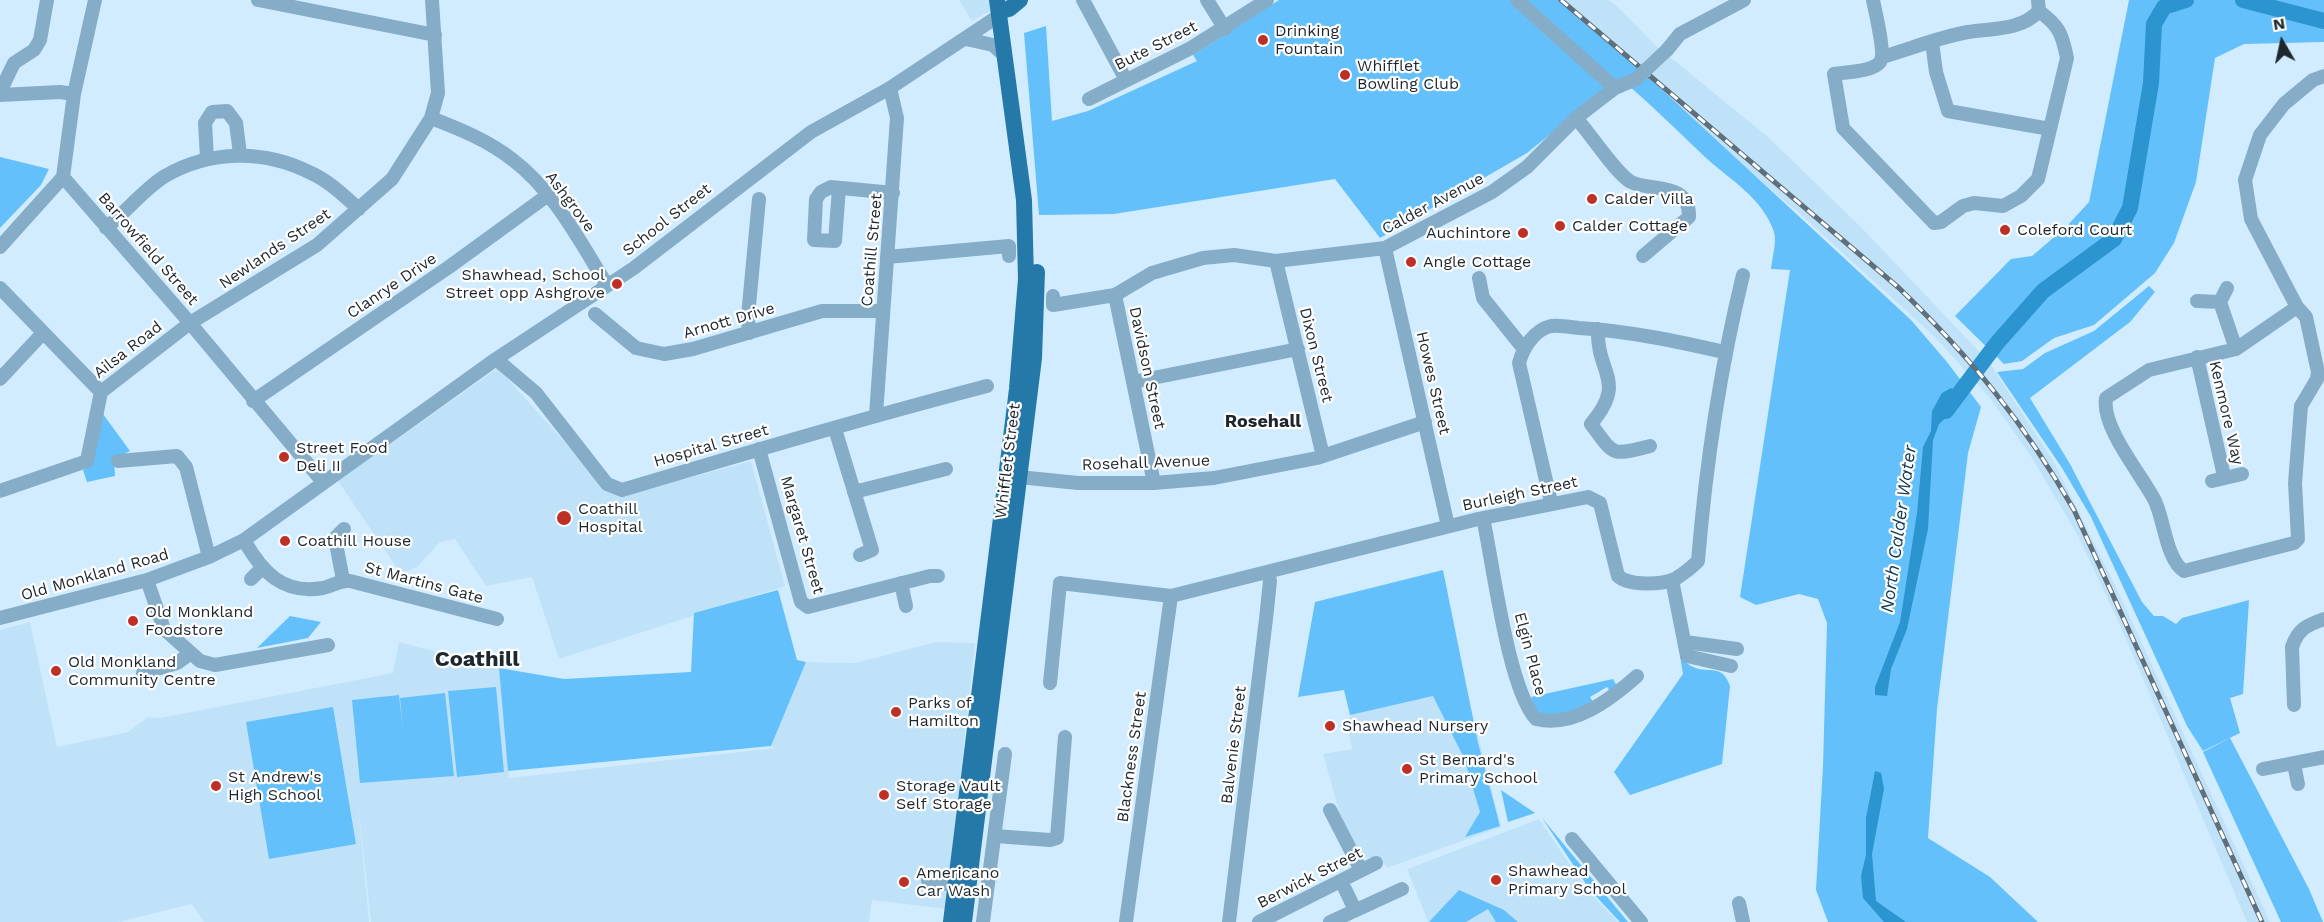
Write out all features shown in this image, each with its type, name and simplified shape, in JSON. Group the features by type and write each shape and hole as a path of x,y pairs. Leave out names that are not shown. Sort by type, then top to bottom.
{"main road":[{"name":"Whifflet Street","path":"964,922 1008,582 1012,477 1026,279 1024,200 1005,56 1008,4"},
{"name":"Whifflet Street","path":"951,922 1012,477 1034,358 1037,245 1028,150 1008,4"}],"street":[{"path":"47,0 40,40 34,50 15,63 0,94 60,92 74,94"},
{"path":"0,247 63,177 74,94 95,0"},
{"path":"258,0 291,3 435,34"},
{"name":"Newlands Street","path":"190,323 317,245 392,179 431,118 438,93 432,0"},
{"path":"1083,0 1126,80"},
{"path":"1207,0 1225,28"},
{"name":"Bute Street","path":"1089,99 1225,28 1267,0"},
{"path":"1517,0 1616,88"},
{"name":"Calder Avenue","path":"1053,296 1053,305 1115,295 1152,273 1203,258 1234,255 1276,261 1385,248 1492,192 1527,167 1576,118 1616,88 1636,79 1667,50 1680,34 1744,0"},
{"path":"1873,0 1879,23 1882,57 1880,63 1874,66 1834,74 1843,128 1934,223 1941,222 1962,206 1974,203 2003,206 2021,196 2038,179 2067,58 2063,38 2056,24 2038,5 2034,16 2004,28 1968,32 1882,57"},
{"name":"School Street","path":"348,463 496,359 607,285 811,132 890,88 966,39 1008,4"},
{"path":"966,39 993,45 1005,56"},
{"path":"1932,42 1936,72 1948,111 2049,129"},
{"path":"2296,307 2236,349 2149,370 2106,398 2105,405 2116,436 2155,500 2175,562 2184,571 2294,543 2298,540 2295,483 2301,406 2317,379 2318,372 2306,317 2296,307 2251,219 2245,180 2260,135 2284,104 2324,76"},
{"name":"Coathill Street","path":"876,415 897,118 890,88"},
{"path":"207,158 205,123 212,112 219,111 227,111 236,123 240,154"},
{"name":"Ashgrove","path":"431,118 466,131 514,160 548,195 607,285"},
{"path":"1576,118 1596,140 1618,171 1632,183 1667,188 1682,198 1689,209 1689,217 1643,256"},
{"path":"106,228 163,177 207,158 240,154 311,172 358,209"},
{"name":"Barrowfield Street","path":"63,177 190,323 323,482"},
{"path":"839,188 893,193"},
{"name":"Clanrye Drive","path":"253,401 449,267 548,195"},
{"path":"749,333 748,316 759,199"},
{"path":"887,257 1009,246 1009,256"},
{"name":"Howes Street","path":"1385,248 1448,526"},
{"name":"Dixon Street","path":"1276,261 1323,456"},
{"path":"1731,666 1687,657 1672,580 1698,561 1705,466 1724,352 1743,275"},
{"path":"1479,278 1483,298 1524,348"},
{"path":"0,288 42,334 101,392"},
{"path":"2227,288 2220,302 2236,349"},
{"name":"Davidson Street","path":"1115,295 1154,483"},
{"path":"2198,301 2220,302"},
{"name":"Arnott Drive","path":"595,314 626,343 652,354 693,349 822,311 883,311"},
{"name":"Ailsa Road","path":"0,491 87,460 101,392 190,323"},
{"path":"1551,502 1519,363 1524,348 1531,339 1551,326 1598,329 1659,338 1724,352"},
{"path":"1598,329 1610,392 1606,406 1591,424 1611,451 1620,454 1650,446"},
{"path":"0,380 42,334"},
{"path":"1133,382 1241,363 1298,349"},
{"name":"Kenmore Way","path":"2197,357 2218,479 2242,474"},
{"name":"Hospital Street","path":"496,359 536,393 608,484 622,490 759,448 987,386"},
{"name":"Rosehall Avenue","path":"1012,477 1078,483 1154,483 1214,478 1323,456 1425,422"},
{"path":"835,429 872,550 860,555"},
{"name":"Margaret Street","path":"759,448 801,602 808,607 938,576"},
{"path":"118,461 177,456 186,467 209,557"},
{"name":"Old Monkland Road","path":"0,618 147,580 209,557 244,540 348,463"},
{"path":"854,492 946,469"},
{"name":"Burleigh Street","path":"1050,682 1060,583 1171,596 1551,502 1588,497 1600,503 1618,576 1624,582 1672,580"},
{"name":"Elgin Place","path":"1483,518 1513,664 1521,694 1536,718 1557,720 1608,702 1637,676"},
{"name":"St Martins Gate","path":"321,532 340,533 343,580"},
{"name":"St Martins Gate","path":"244,540 263,567 293,589 325,587 343,580 496,619"},
{"path":"251,579 263,567"},
{"name":"Balvenie Street","path":"1229,922 1266,619 1270,581 1268,572"},
{"path":"147,580 164,629 200,661 215,665 328,645"},
{"path":"901,583 906,606"},
{"name":"Blackness Street","path":"1125,922 1171,596"},
{"path":"2292,702 2294,639 2300,629 2324,619"},
{"path":"1685,642 1737,649"},
{"path":"143,673 177,663 191,653"},
{"path":"995,836 1050,840 1057,838 1065,737"},
{"path":"983,922 1005,754"},
{"path":"2263,769 2324,757"},
{"path":"2294,764 2298,784"},
{"path":"1330,810 1361,870"},
{"path":"1572,839 1641,922"},
{"name":"Berwick Street","path":"1264,921 1376,862"},
{"path":"928,881 955,885"},
{"path":"1345,889 1355,910"},
{"path":"1330,922 1402,889"},
{"path":"1739,903 1743,922"}],"shaded area":[{"path":"959,0 1001,0 1002,4 972,21"},
{"path":"1279,0 1559,0 1631,61 1911,320 1947,362 1981,407 1968,453 1937,709 1928,838 1990,877 2038,922 1828,922 1816,890 1823,766 1827,623 1818,599 1799,594 1756,605 1740,597 1790,270 1771,269 1775,236 1769,220 1754,199 1620,78 1527,153 1380,238 1335,179 1114,214 1039,215 1024,33 1046,26 1052,121 1088,111 1197,61 1193,55"},
{"path":"1550,0 1608,0 1618,7 1654,44 1767,136 1861,227 1989,362 2054,462 2117,589 2270,922 2247,922 2120,625 2077,534 2032,458 1990,398 1936,338 1801,215"},
{"path":"2129,0 2324,0 2324,42 2244,44 2215,58 2196,182 2174,243 2155,273 2094,325 2054,338 2022,361 2004,364 1955,316 2011,259 2032,256 2066,227 2089,202"},
{"path":"0,157 49,169 41,185 0,228"},
{"path":"2149,286 2155,292 2130,322 2030,398 2070,464 2142,602 2154,616 2163,616 2176,624 2182,618 2249,600 2243,694 2230,698 2240,733 2203,751 2187,726 2091,517 2062,468 1997,372 2023,369 2045,353 2094,331"},
{"name":"Coathill Hospital","path":"498,368 597,478 621,496 751,461 785,586 559,659 532,577 486,586 455,539 440,542 417,567 401,574 338,481"},
{"path":"1951,388 1961,396 1950,414 1939,424 1933,440 1928,529 1907,629 1891,669 1887,696 1875,695 1875,687 1900,622 1917,513 1923,447 1931,431 1932,411 1942,393"},
{"path":"103,414 130,451 114,459 115,476 87,482 83,470 90,465"},
{"path":"1443,570 1478,743 1500,826 1465,837 1480,812 1464,758 1433,696 1350,715 1344,690 1298,697 1315,602"},
{"path":"778,590 797,660 806,662 771,746 508,771 499,668 564,679 691,672 694,613"},
{"path":"290,616 321,622 308,638 257,648"},
{"path":"30,622 57,747 128,732 148,717 160,718 393,673 399,642 499,668 509,778 775,748 771,746 806,662 855,663 936,642 975,643 946,909 872,900 869,922 371,922 357,794 369,922 204,922 192,904 118,922 0,922 0,630"},
{"path":"1680,656 1691,666 1719,671 1730,686 1722,764 1630,795 1614,772 1683,674"},
{"path":"1613,679 1618,688 1611,693 1607,687 1590,697 1595,705 1563,717 1536,713 1531,697"},
{"name":"St Bernard's Primary School","path":"1465,684 1501,827 1387,868 1378,855 1371,858 1362,857 1343,825 1323,754 1352,749 1346,720 1354,713"},
{"path":"496,687 504,772 457,777 448,691"},
{"path":"445,693 454,776 360,783 352,700 399,695 403,731 400,698"},
{"path":"333,707 356,844 269,859 246,722"},
{"path":"2230,738 2309,889 2323,922 2281,922 2203,752"},
{"path":"1875,771 1881,773 1884,789 1872,854 1876,901 1906,922 1884,922 1863,898 1861,876 1866,855 1866,818"},
{"path":"1501,790 1535,813 1508,822"},
{"path":"1542,818 1628,922 1620,922 1590,890"},
{"name":"Shawhead Primary School","path":"1539,819 1588,891 1618,922 1428,922 1407,869"},
{"path":"1459,890 1504,910 1518,922 1496,922 1488,909 1466,922 1429,922"}],"waterway":[{"name":"North Calder Water","path":"1946,411 1997,343 2043,291 2114,239 2130,208 2151,83 2154,24 2164,7 2186,0"},
{"name":"North Calder Water","path":"2243,0 2324,21"}],"railway":[{"path":"1561,0 1899,288 1950,340 1995,392 2035,448 2074,510 2262,922"}],"place":[{"name":"Drinking Fountain","path":"1263,40"},
{"name":"Whifflet Bowling Club","path":"1345,75"},
{"name":"Calder Villa","path":"1592,199"},
{"name":"Calder Cottage","path":"1560,226"},
{"name":"Coleford Court","path":"2005,230"},
{"name":"Auchintore","path":"1523,233"},
{"name":"Angle Cottage","path":"1411,262"},
{"name":"Shawhead, School Street opp Ashgrove","path":"617,284"},
{"name":"Street Food Deli II","path":"284,457"},
{"name":"Coathill Hospital","path":"564,518"},
{"name":"Coathill House","path":"285,541"},
{"name":"Old Monkland Foodstore","path":"133,621"},
{"name":"Old Monkland Community Centre","path":"56,671"},
{"name":"Parks of Hamilton","path":"896,712"},
{"name":"Shawhead Nursery","path":"1330,726"},
{"name":"St Bernard's Primary School","path":"1407,769"},
{"name":"St Andrew's High School","path":"216,786"},
{"name":"Storage Vault Self Storage","path":"884,795"},
{"name":"Shawhead Primary School","path":"1496,880"},
{"name":"Americano Car Wash","path":"904,882"}],"district":[{"name":"Rosehall","path":"1263,422"},
{"name":"Coathill","path":"477,660"}]}
